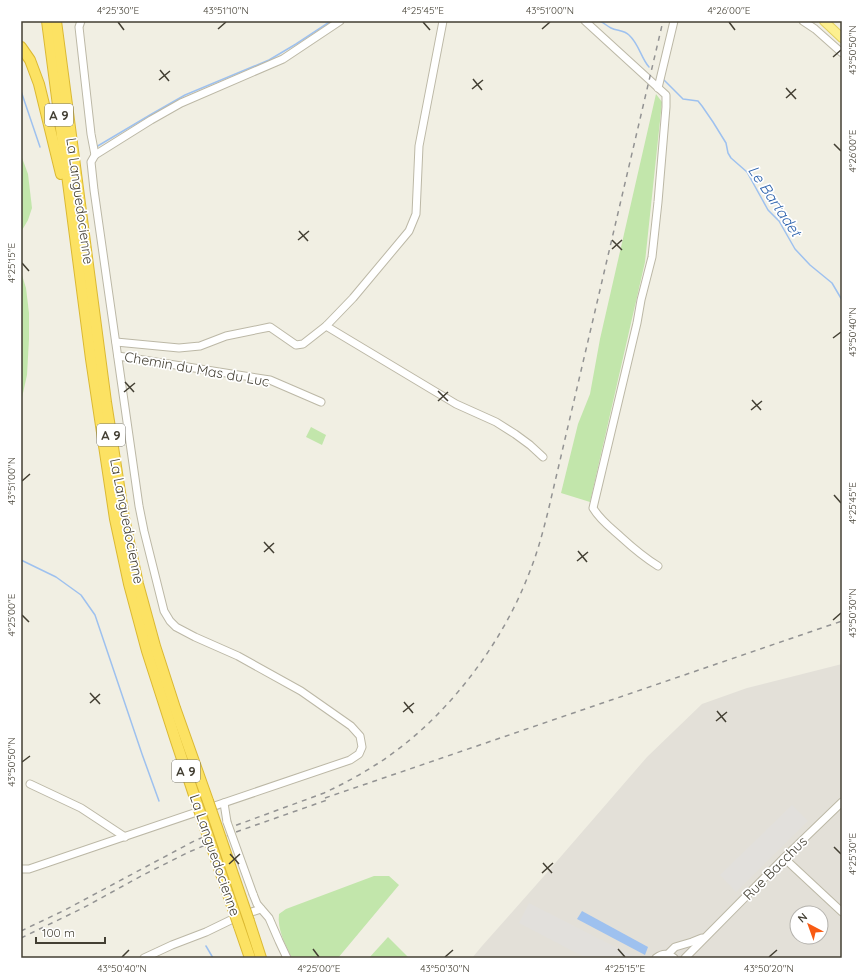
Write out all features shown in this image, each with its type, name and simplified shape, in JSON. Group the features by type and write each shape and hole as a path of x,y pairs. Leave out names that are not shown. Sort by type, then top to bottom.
{"highway":[{"name":"La Languedocienne","path":"47,21 97,404 112,503 123,560 147,651 172,731 250,958"},
{"name":"La Languedocienne","path":"56,21 106,402 126,526 138,584 155,646 173,702 261,958"},
{"path":"21,47 30,60 39,84 65,194 71,209"}],"main road":[{"path":"824,21 842,38"}],"street":[{"path":"21,869 30,869 350,760 359,754 362,747 360,736 351,726 301,691 238,656 176,627 164,611 139,506 92,176 92,162 94,155 79,27 81,21"},
{"path":"94,155 181,103 282,59 340,21"},
{"path":"116,342 179,348 200,346 226,336 270,327 296,345 302,344 326,326 354,298 410,231 416,214 419,146 444,21"},
{"path":"585,21 666,95 658,202 652,257 593,508 598,516 630,546 658,566"},
{"path":"658,88 674,21"},
{"path":"803,21 815,29 842,53"},
{"path":"326,326 456,404 496,422 530,445 543,457"},
{"name":"Chemin du Mas du Luc","path":"118,356 270,380 321,402"},
{"path":"30,784 81,808 125,837"},
{"name":"Rue Bacchus","path":"685,958 842,802"},
{"path":"224,803 227,822 257,904 269,918 287,958"},
{"path":"784,858 842,912"},
{"path":"144,958 206,932 239,916 261,909"},
{"name":"Rue Bacchus","path":"665,956 675,947 708,935"}],"shaded area":[{"path":"842,664 842,958 472,958 647,757 702,704 747,688"},
{"path":"792,805 808,821 736,892 720,875"},
{"path":"529,903 635,957 586,958 519,923"}],"green space":[{"path":"656,94 662,102 645,262 590,502 561,493 578,424 590,394 600,339"},
{"path":"21,155 28,174 32,208 28,220 21,232"},
{"path":"21,272 26,288 29,313 29,339 27,375 21,402"},
{"path":"311,427 326,435 322,445 306,437"},
{"path":"374,876 389,876 399,885 338,958 292,958 280,931 279,914 286,909"},
{"path":"388,937 409,958 369,958"}],"water":[{"path":"582,911 648,947 645,955 577,919"}],"waterway":[{"path":"96,147 185,95 269,60 331,21"},
{"name":"Le Bartadet","path":"600,21 611,28 625,32 629,35 649,67"},
{"name":"Le Bartadet","path":"664,80 683,99 698,101 726,143 728,153 731,158 747,172 768,210 779,221 795,249 810,265 832,283 842,300"},
{"path":"21,91 40,147"},
{"path":"21,560 56,577 81,595 95,615 159,801"},
{"path":"206,946 213,958"}],"railway":[{"path":"21,931 65,910 196,840 324,793 364,772 401,747 424,727 467,681 485,656 502,630 516,603 528,576 543,531 663,21"},
{"path":"325,798 842,621"},
{"path":"21,938 83,908 189,852 236,832 330,799"}]}
